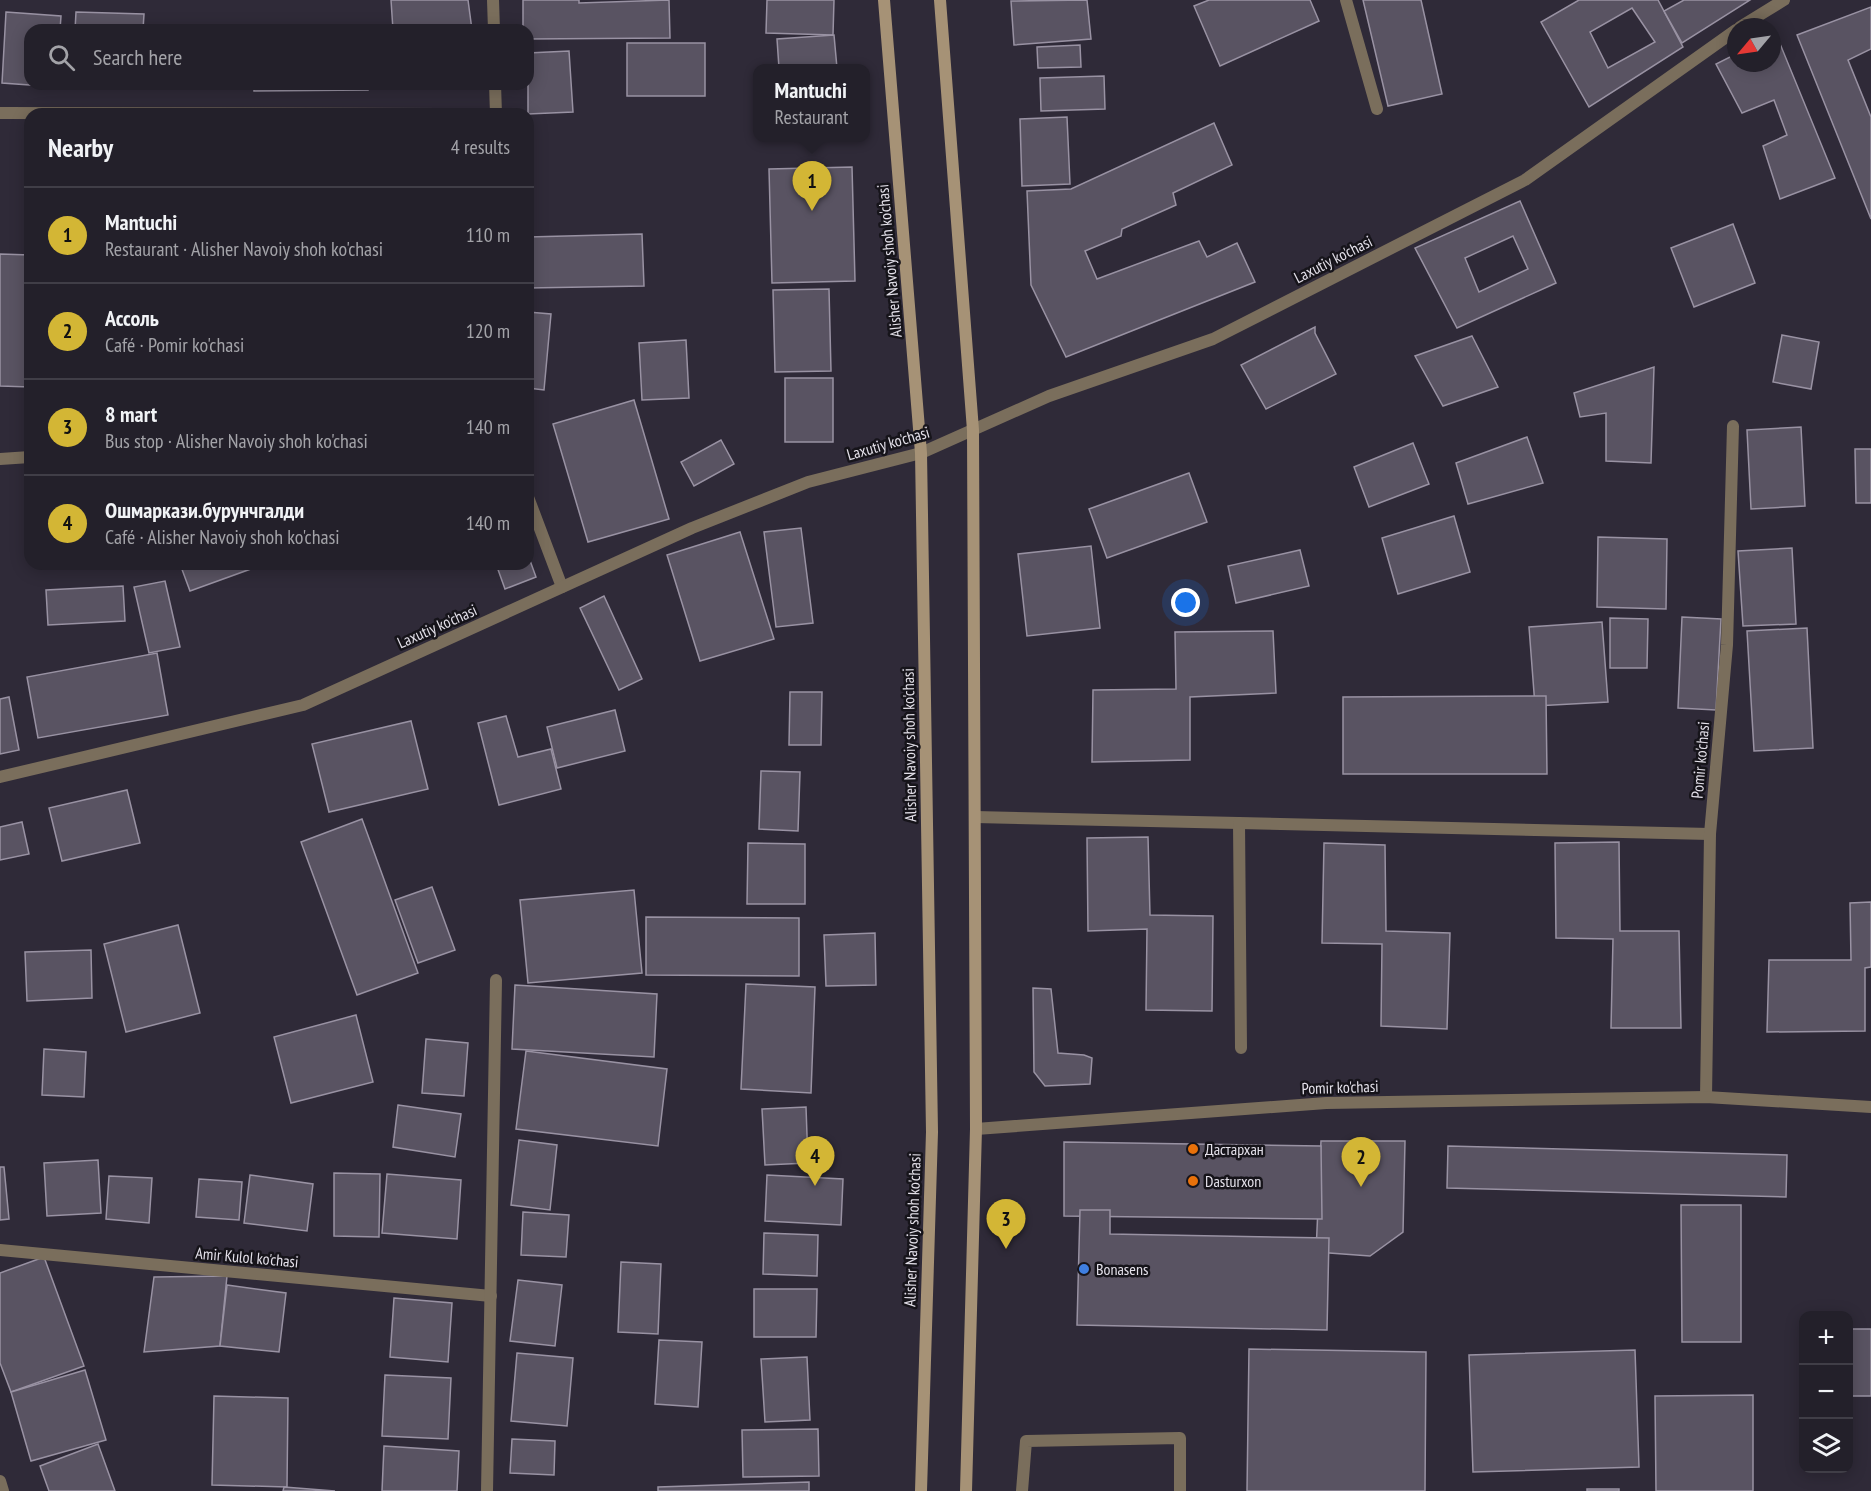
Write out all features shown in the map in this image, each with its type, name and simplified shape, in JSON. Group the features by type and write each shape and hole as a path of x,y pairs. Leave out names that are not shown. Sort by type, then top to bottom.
{"main road":[{"name":"Alisher Navoiy shoh ko'chasi","path":"884,0 921,453 932,1132 921,1491"},
{"path":"940,0 973,430 976,1129 966,1491"}],"street":[{"path":"493,0 494,24"},
{"path":"1346,0 1377,109"},
{"path":"1755,18 1784,0"},
{"name":"Laxutiy ko'chasi","path":"0,777 303,705 692,528 808,482 921,453 1049,396 1213,339 1525,180 1727,36"},
{"path":"495,90 496,108"},
{"path":"0,114 24,114"},
{"name":"Pomir ko'chasi","path":"1706,1097 1710,834 1727,645 1732,426"},
{"path":"0,459 24,457"},
{"path":"534,513 562,587"},
{"path":"975,817 1710,834"},
{"path":"1239,823 1241,1048"},
{"path":"487,1491 496,980"},
{"name":"Pomir ko'chasi","path":"976,1129 1326,1103 1706,1097 1871,1107"},
{"name":"Amir Kulol ko'chasi","path":"0,1250 490,1296"},
{"path":"1022,1491 1026,1441 1180,1438 1180,1491"},
{"path":"0,1481 3,1491"}],"building":[{"path":"391,0 468,0 471,24 393,24"},
{"path":"523,0 579,0 579,3 669,0 670,38 534,39 534,24 523,24"},
{"path":"767,0 834,0 833,35 766,33"},
{"path":"1087,0 1091,39 1014,45 1011,1"},
{"path":"1209,0 1310,0 1319,21 1220,66 1194,6"},
{"path":"1363,0 1421,0 1442,94 1388,106"},
{"path":"1579,0 1658,0 1683,47 1589,107 1541,22","holes":["1632,8 1655,42 1608,68 1590,32"]},
{"path":"1684,0 1750,0 1682,43 1664,11"},
{"path":"1871,7 1871,49 1848,60 1871,117 1871,219 1797,35"},
{"path":"6,12 61,16 60,24 24,24 24,85 2,83"},
{"path":"76,12 144,14 143,24 75,24"},
{"path":"834,35 837,64 779,64 777,39"},
{"path":"627,43 705,43 705,96 627,96"},
{"path":"1080,45 1081,67 1038,68 1037,47"},
{"path":"1781,46 1835,178 1780,199 1763,146 1787,135 1774,100 1742,113 1716,64 1727,58 1727,72 1781,72"},
{"path":"569,51 573,112 534,114 534,108 528,108 528,90 534,90 534,53"},
{"path":"1104,76 1105,109 1041,111 1040,78"},
{"path":"254,90 368,90 254,91"},
{"path":"1067,117 1070,184 1022,186 1020,119"},
{"path":"1214,123 1232,165 1173,193 1176,205 1122,229 1121,236 1085,251 1097,279 1199,241 1207,257 1237,243 1255,282 1066,357 1031,285 1027,191 1071,189"},
{"path":"852,167 855,281 772,283 769,169"},
{"path":"1520,201 1556,283 1457,328 1415,248","holes":["1513,236 1528,269 1479,292 1465,258"]},
{"path":"1733,224 1755,283 1694,307 1671,248"},
{"path":"642,234 644,286 534,288 534,237"},
{"path":"0,254 24,255 24,387 0,386"},
{"path":"829,289 831,371 775,372 773,290"},
{"path":"534,313 551,314 544,390 534,389"},
{"path":"1315,327 1315,333 1336,374 1266,409 1241,365"},
{"path":"1782,335 1819,342 1811,389 1773,382"},
{"path":"1472,336 1498,387 1443,406 1415,356"},
{"path":"686,340 689,398 642,400 639,343"},
{"path":"1654,367 1651,463 1606,461 1606,413 1580,417 1574,393"},
{"path":"785,378 833,378 833,442 785,442"},
{"path":"634,400 669,519 588,542 553,424"},
{"path":"1801,427 1805,506 1751,509 1747,430"},
{"path":"1527,437 1543,483 1468,504 1456,463"},
{"path":"721,440 734,464 694,486 681,462"},
{"path":"1413,443 1429,484 1369,507 1354,467"},
{"path":"1855,449 1871,449 1871,503 1856,503"},
{"path":"1189,473 1207,522 1107,558 1089,509"},
{"path":"1454,516 1470,572 1398,594 1382,538"},
{"path":"801,528 813,623 776,627 764,532"},
{"path":"740,532 774,639 700,661 667,555"},
{"path":"1598,537 1667,539 1666,609 1597,607"},
{"path":"1091,546 1100,628 1027,636 1018,554"},
{"path":"1792,548 1796,624 1743,626 1738,551"},
{"path":"1300,550 1309,586 1236,603 1228,566"},
{"path":"182,570 248,570 190,591"},
{"path":"498,570 533,570 536,577 505,589"},
{"path":"165,581 180,647 149,653 134,587"},
{"path":"123,586 125,621 48,625 46,590"},
{"path":"604,596 642,679 619,690 580,608"},
{"path":"1682,617 1721,619 1716,710 1678,708"},
{"path":"1610,618 1648,619 1647,668 1610,668"},
{"path":"1602,622 1608,702 1535,706 1529,627"},
{"path":"1807,628 1813,748 1754,751 1747,631"},
{"path":"1273,631 1276,693 1190,697 1190,760 1092,762 1093,690 1176,689 1175,632"},
{"path":"157,653 168,715 38,738 27,677"},
{"path":"790,692 822,692 821,745 789,745"},
{"path":"1546,696 1547,774 1343,774 1343,697"},
{"path":"9,697 19,750 0,754 0,699"},
{"path":"615,710 625,751 557,768 547,727"},
{"path":"506,716 518,757 551,749 561,789 499,805 478,723"},
{"path":"411,721 428,789 329,812 312,744"},
{"path":"761,771 800,772 798,831 759,829"},
{"path":"127,790 140,843 62,861 49,808"},
{"path":"362,819 418,973 357,995 301,842"},
{"path":"22,822 29,854 0,860 0,827"},
{"path":"1148,837 1150,915 1213,916 1212,1011 1146,1010 1147,929 1088,931 1087,838"},
{"path":"1619,842 1620,931 1679,931 1681,1028 1611,1028 1613,939 1556,938 1555,843"},
{"path":"748,843 805,844 805,904 747,904"},
{"path":"1324,843 1385,845 1386,931 1450,933 1447,1029 1381,1026 1382,944 1322,943"},
{"path":"432,887 455,950 418,963 395,900"},
{"path":"634,890 642,973 528,983 520,900"},
{"path":"1871,902 1871,967 1865,968 1865,1031 1767,1032 1769,960 1851,960 1850,903"},
{"path":"646,917 799,918 799,976 646,975"},
{"path":"178,925 200,1013 126,1032 104,944"},
{"path":"875,933 876,985 826,986 824,935"},
{"path":"91,950 92,998 27,1001 25,952"},
{"path":"746,984 815,987 811,1093 741,1089"},
{"path":"515,985 657,994 654,1057 512,1049"},
{"path":"1033,988 1051,989 1058,1053 1084,1055 1092,1058 1090,1084 1045,1086 1034,1072"},
{"path":"356,1015 373,1082 291,1103 274,1037"},
{"path":"426,1039 468,1043 464,1096 422,1093"},
{"path":"44,1049 86,1052 84,1097 42,1095"},
{"path":"526,1051 667,1069 658,1146 516,1129"},
{"path":"398,1105 461,1114 455,1157 393,1147"},
{"path":"806,1107 808,1163 765,1165 762,1109"},
{"path":"519,1140 557,1145 550,1210 511,1205"},
{"path":"1321,1141 1405,1141 1403,1232 1370,1256 1316,1252"},
{"name":"Dasturxon","path":"1064,1142 1321,1146 1322,1219 1064,1216"},
{"path":"1448,1146 1787,1155 1786,1197 1447,1188"},
{"path":"98,1160 101,1213 47,1216 44,1163"},
{"path":"0,1167 4,1167 9,1219 0,1220"},
{"path":"334,1173 380,1174 379,1237 334,1236"},
{"path":"387,1174 461,1180 457,1239 382,1233"},
{"path":"250,1175 313,1184 307,1231 244,1223"},
{"path":"767,1175 843,1179 841,1225 765,1221"},
{"path":"109,1176 152,1178 149,1223 106,1219"},
{"path":"199,1179 242,1182 239,1220 196,1217"},
{"path":"1681,1205 1741,1205 1741,1342 1682,1342"},
{"path":"1080,1210 1110,1210 1110,1234 1329,1238 1327,1330 1077,1325"},
{"path":"523,1212 569,1215 566,1257 521,1255"},
{"path":"764,1233 818,1235 817,1276 763,1274"},
{"path":"44,1257 84,1366 11,1392 0,1363 0,1273"},
{"path":"621,1262 661,1264 658,1334 618,1332"},
{"path":"227,1276 220,1346 144,1352 154,1277"},
{"path":"518,1280 562,1285 555,1346 510,1341"},
{"path":"227,1285 286,1293 279,1352 220,1346"},
{"path":"754,1289 817,1289 816,1337 754,1337"},
{"path":"394,1298 452,1303 448,1362 390,1357"},
{"path":"1853,1329 1871,1329 1871,1396 1853,1396"},
{"path":"659,1340 702,1342 698,1407 655,1404"},
{"path":"1249,1349 1426,1352 1425,1491 1247,1491"},
{"path":"1635,1350 1639,1467 1473,1472 1469,1355"},
{"path":"517,1353 573,1358 567,1426 511,1421"},
{"path":"807,1357 810,1420 765,1422 761,1359"},
{"path":"85,1370 106,1440 31,1461 11,1392"},
{"path":"385,1375 451,1378 448,1439 382,1436"},
{"path":"1753,1395 1753,1491 1656,1491 1655,1396"},
{"path":"214,1396 288,1398 287,1487 212,1485"},
{"path":"818,1429 819,1476 743,1477 742,1430"},
{"path":"512,1439 555,1441 554,1475 510,1473"},
{"path":"98,1444 115,1491 49,1491 40,1466"},
{"path":"384,1446 459,1451 457,1491 382,1491"},
{"path":"809,1482 809,1491 658,1491 658,1487"},
{"path":"284,1487 335,1491 283,1491"},
{"path":"1587,1489 1619,1489 1619,1491 1587,1491"}],"place":[{"name":"Mantuchi","path":"812,211"},
{"name":"Дастархан","path":"1193,1149"},
{"name":"Dasturxon","path":"1193,1181"},
{"name":"Ошмаркази.бурунчгалди","path":"815,1186"},
{"name":"Ассоль","path":"1361,1187"},
{"name":"8 mart","path":"1006,1249"},
{"name":"Bonasens","path":"1084,1269"}]}
